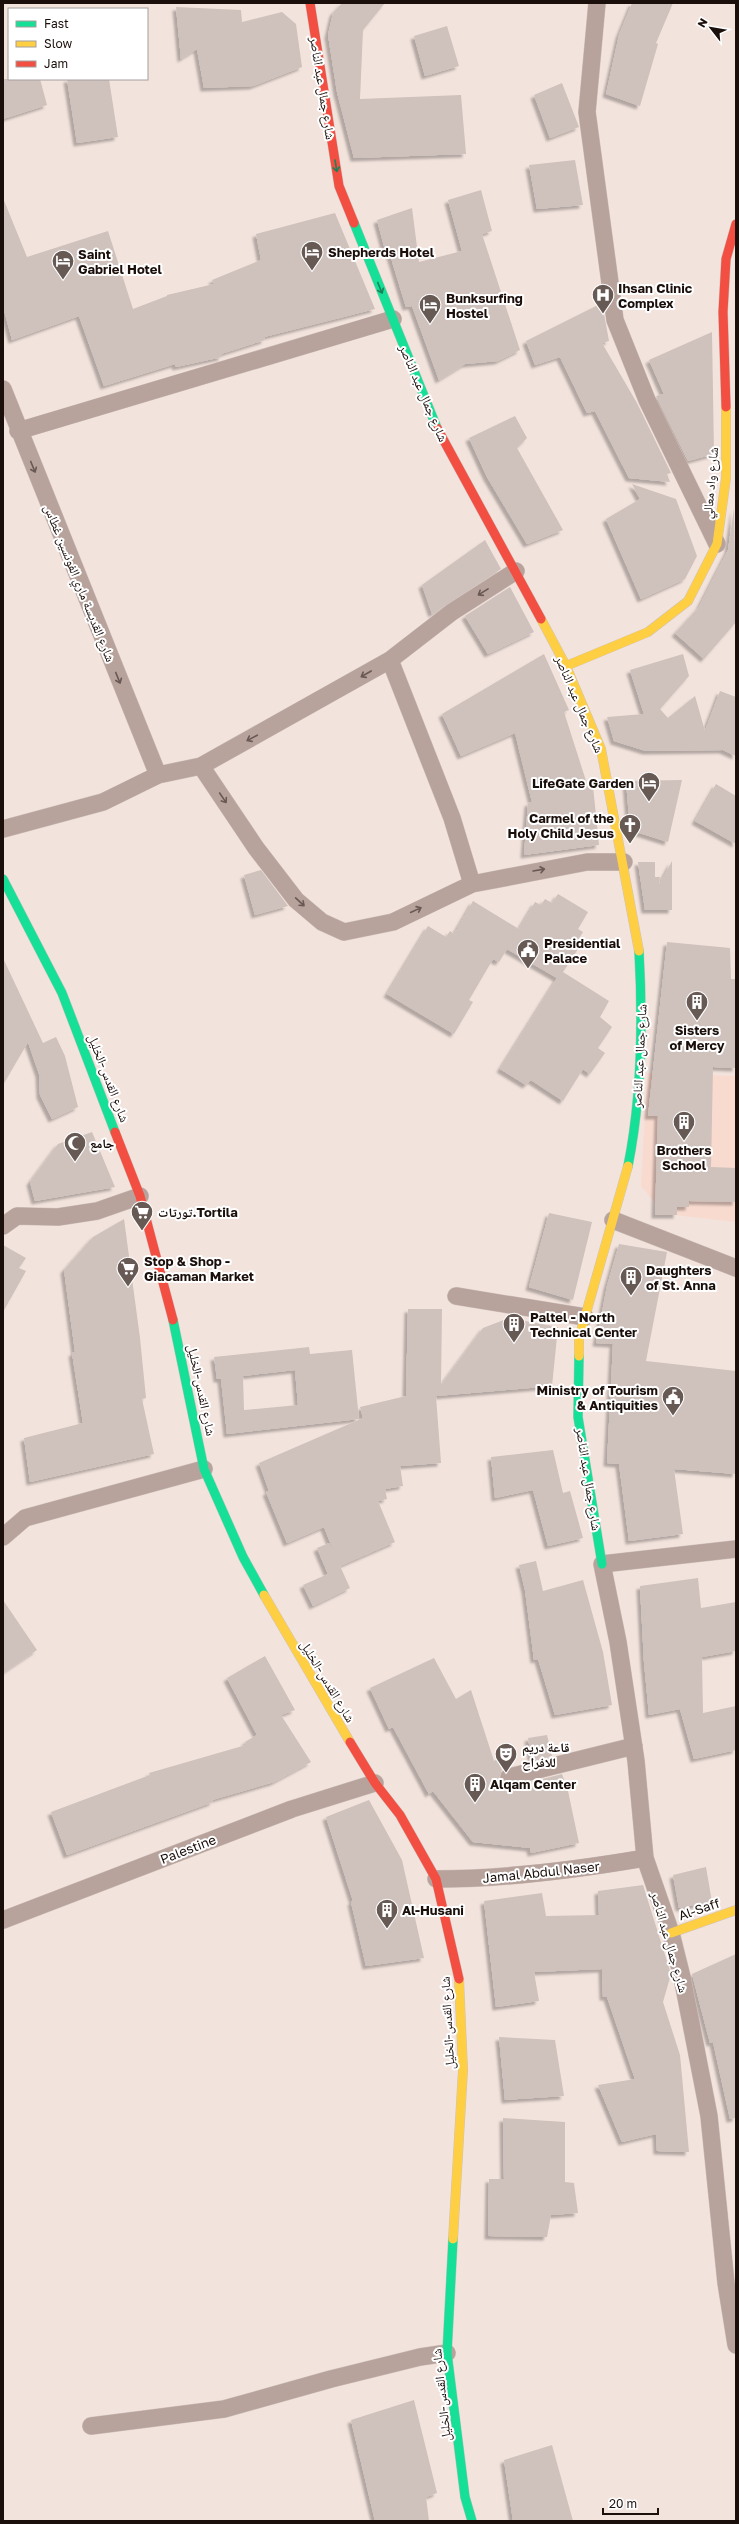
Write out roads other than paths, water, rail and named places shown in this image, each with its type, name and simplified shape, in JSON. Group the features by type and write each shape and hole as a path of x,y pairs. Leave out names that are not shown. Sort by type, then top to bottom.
{"street":[{"name":"شارع جمال عبد الناصر","path":"310,3 339,186 438,431 516,571 566,666 601,749 624,862 639,950 643,1016 634,1129 628,1164 580,1338 578,1417 602,1564 618,1642 634,1746 645,1858 671,1933 682,1977 709,2116 726,2283 736,2345"},
{"path":"597,3 588,112 615,320 647,400 717,544"},
{"name":"شارع واد معالي","path":"566,666 648,632 688,601 717,544 726,478 731,354 723,312 726,259 736,224"},
{"path":"18,430 393,319"},
{"name":"شارع القديسة ماري الفونسين غطاس","path":"3,390 158,776"},
{"path":"3,830 103,802 158,776 201,766 390,660 452,612 516,571"},
{"path":"390,660 452,818 472,884"},
{"path":"201,766 256,848 296,900 322,922 344,932 392,922 472,884 587,862 624,862"},
{"name":"شارع القدس-الخليل","path":"3,879 62,993 140,1196 172,1313 204,1469 243,1558 294,1649 375,1783 400,1815 436,1879 460,1985 463,2070 447,2353 465,2496 472,2521"},
{"path":"3,1226 17,1216 58,1217 96,1211 140,1196"},
{"path":"612,1220 736,1268"},
{"path":"456,1296 585,1317"},
{"path":"3,1537 25,1518 204,1469"},
{"path":"602,1564 736,1549"},
{"path":"509,1777 634,1746"},
{"name":"Palestine","path":"3,1920 292,1810 375,1783"},
{"name":"Jamal Abdul Naser","path":"436,1879 488,1879 554,1873 645,1858"},
{"name":"Al-Saff","path":"671,1933 736,1910"},
{"path":"91,2426 224,2409 420,2356 447,2353"}],"place":[{"name":"Shepherds Hotel","path":"312,272"},
{"name":"Saint Gabriel Hotel","path":"63,280"},
{"name":"Ihsan Clinic Complex","path":"603,314"},
{"name":"Bunksurfing Hostel","path":"430,324"},
{"name":"LifeGate Garden","path":"649,802"},
{"name":"Carmel of the Holy Child Jesus","path":"630,844"},
{"name":"Presidential Palace","path":"528,970"},
{"name":"Sisters of Mercy","path":"697,1022"},
{"name":"Brothers School","path":"684,1142"},
{"name":"جامع","path":"75,1162"},
{"name":"تورتات.Tortila","path":"142,1232"},
{"name":"Stop & Shop - Giacaman Market","path":"128,1288"},
{"name":"Daughters of St. Anna","path":"631,1296"},
{"name":"Paltel - North Technical Center","path":"514,1344"},
{"name":"Ministry of Tourism & Antiquities","path":"673,1416"},
{"name":"قاعة دريم للافراح","path":"506,1774"},
{"name":"Alqam Center","path":"475,1804"},
{"name":"Al-Husani","path":"387,1930"}]}
